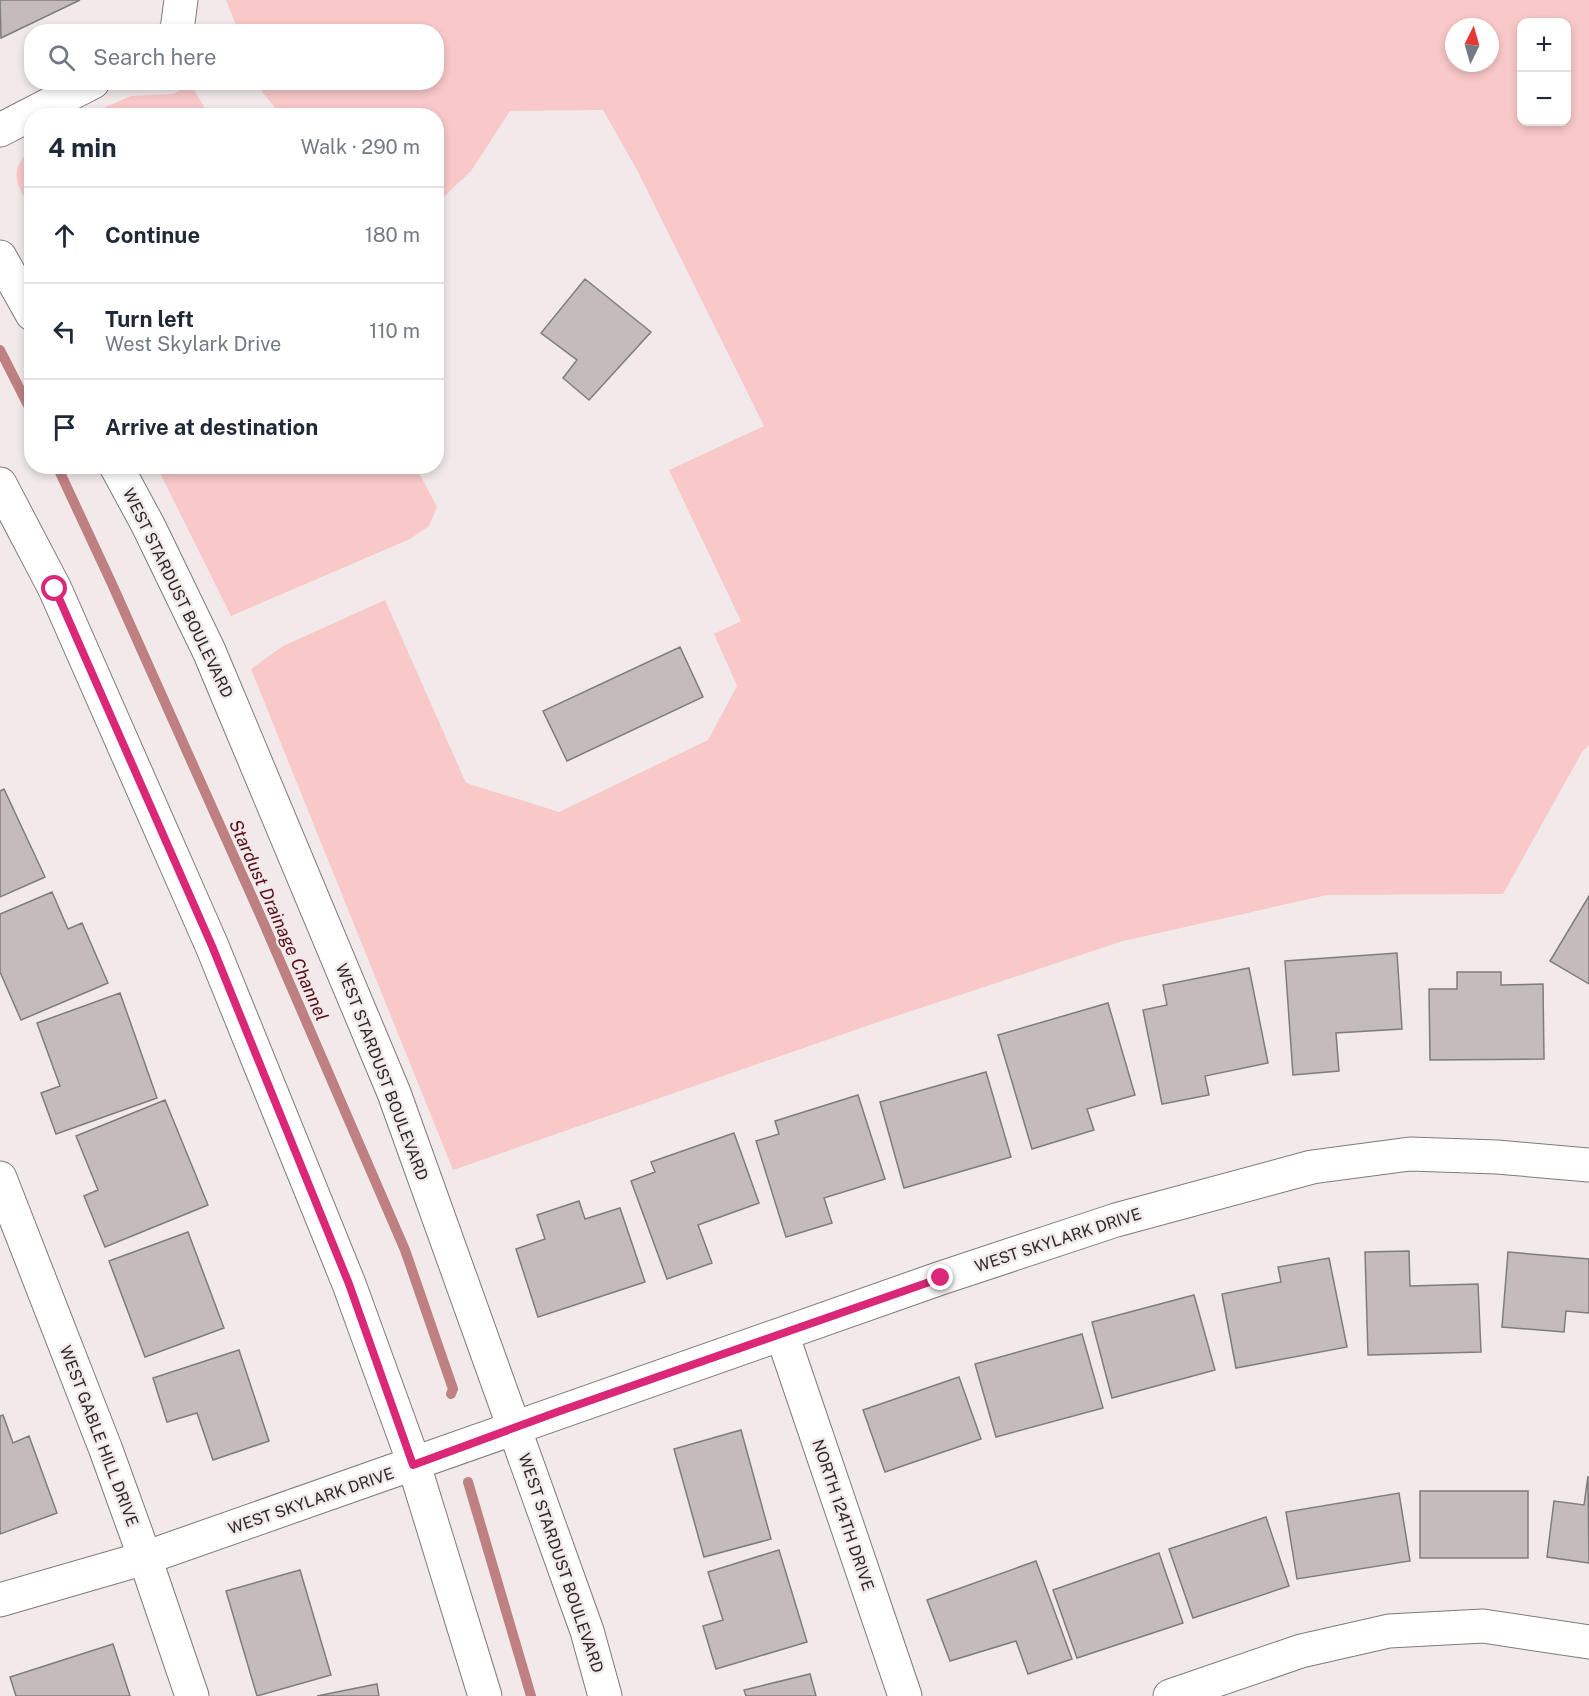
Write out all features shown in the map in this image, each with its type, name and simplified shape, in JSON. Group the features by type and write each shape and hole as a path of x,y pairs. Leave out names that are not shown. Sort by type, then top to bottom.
{"street":[{"path":"178,24 181,0"},
{"path":"43,108 78,90"},
{"path":"0,130 24,118"},
{"path":"0,257 24,300"},
{"name":"WEST STARDUST BOULEVARD","path":"120,474 148,525 209,651 394,1094 587,1631 605,1696"},
{"path":"0,484 55,589 212,946 349,1284 413,1465 485,1696"},
{"name":"WEST SKYLARK DRIVE","path":"0,1600 145,1558 782,1334 1116,1220 1312,1167 1410,1154 1497,1157 1589,1165"},
{"name":"WEST GABLE HILL DRIVE","path":"0,1178 106,1450 192,1696"},
{"name":"NORTH 124TH DRIVE","path":"782,1334 905,1696"},
{"path":"1170,1696 1301,1651 1389,1631 1483,1626 1589,1642"}],"shaded area":[{"path":"226,0 1589,0 1589,745 1582,752 1503,894 1327,895 1123,941 878,1022 453,1170 251,669 283,646 385,600 466,783 559,812 708,740 737,686 714,634 741,621 669,470 764,426 637,170 603,110 510,111 471,171 444,196 444,108 275,108 261,90 444,90 444,24 236,24"},
{"path":"180,90 194,90 205,108 103,108 131,96 174,94"},
{"path":"24,157 24,197 17,179 19,165"},
{"path":"160,474 420,474 437,507 429,526 410,539 231,616"}],"building":[{"path":"0,0 80,0 30,24 24,24 24,27 1,38"},
{"path":"585,279 651,332 589,400 563,378 577,360 541,333"},
{"path":"680,647 703,697 567,761 543,711"},
{"path":"4,789 45,877 0,897 0,791"},
{"path":"52,892 68,929 82,923 108,983 21,1020 0,972 0,914"},
{"path":"1589,896 1589,984 1550,961"},
{"path":"1397,953 1402,1029 1336,1033 1339,1071 1293,1075 1285,961"},
{"path":"1249,968 1268,1063 1205,1076 1209,1095 1162,1104 1143,1010 1167,1005 1163,985"},
{"path":"1457,972 1501,972 1501,985 1543,984 1544,1059 1430,1060 1429,989 1457,989"},
{"path":"120,993 157,1098 56,1134 41,1093 60,1086 37,1023"},
{"path":"1108,1003 1135,1095 1087,1109 1094,1130 1032,1149 998,1035"},
{"path":"986,1072 1011,1157 904,1188 880,1102"},
{"path":"858,1095 885,1179 824,1198 832,1223 786,1237 756,1141 779,1134 775,1121"},
{"path":"165,1100 208,1205 105,1247 84,1196 98,1190 76,1136"},
{"path":"734,1133 759,1203 698,1225 712,1263 667,1279 631,1181 655,1172 651,1162"},
{"path":"579,1201 585,1219 620,1208 645,1282 538,1317 516,1249 545,1239 537,1215"},
{"path":"188,1232 224,1328 145,1357 109,1261"},
{"path":"1409,1251 1410,1286 1478,1284 1481,1352 1368,1355 1365,1252"},
{"path":"1508,1252 1589,1259 1589,1313 1566,1311 1564,1332 1502,1327"},
{"path":"1329,1258 1347,1347 1236,1368 1222,1294 1281,1282 1278,1267"},
{"path":"1194,1295 1215,1370 1112,1398 1092,1322"},
{"path":"1082,1334 1103,1408 996,1437 975,1364"},
{"path":"239,1350 269,1441 213,1460 197,1413 167,1422 153,1378"},
{"path":"959,1377 981,1439 885,1472 863,1410"},
{"path":"3,1415 13,1443 29,1436 57,1513 0,1534 0,1416"},
{"path":"741,1430 771,1539 704,1557 674,1449"},
{"path":"1588,1476 1589,1563 1547,1557 1554,1501 1584,1505"},
{"path":"1420,1491 1528,1491 1528,1558 1420,1558"},
{"path":"1399,1493 1410,1561 1297,1579 1286,1512"},
{"path":"1266,1517 1289,1586 1193,1618 1169,1549"},
{"path":"779,1550 807,1642 716,1669 703,1626 723,1620 708,1572"},
{"path":"1159,1553 1183,1623 1077,1658 1053,1590"},
{"path":"1036,1561 1072,1659 1028,1674 1016,1641 950,1661 927,1600"},
{"path":"300,1570 331,1675 257,1696 226,1591"},
{"path":"113,1644 130,1696 16,1696 10,1677"},
{"path":"810,1674 816,1696 746,1696 744,1690"},
{"path":"377,1684 379,1696 317,1696"}],"waterway":[{"name":"Stardust Drainage Channel","path":"0,350 24,397"},
{"name":"Stardust Drainage Channel","path":"61,474 261,917 405,1250 453,1389 451,1394"},
{"name":"Stardust Drainage Channel","path":"468,1482 531,1696"}],"route":[{"path":"55,589 212,946 349,1284 413,1465 560,1411 941,1278"}]}
